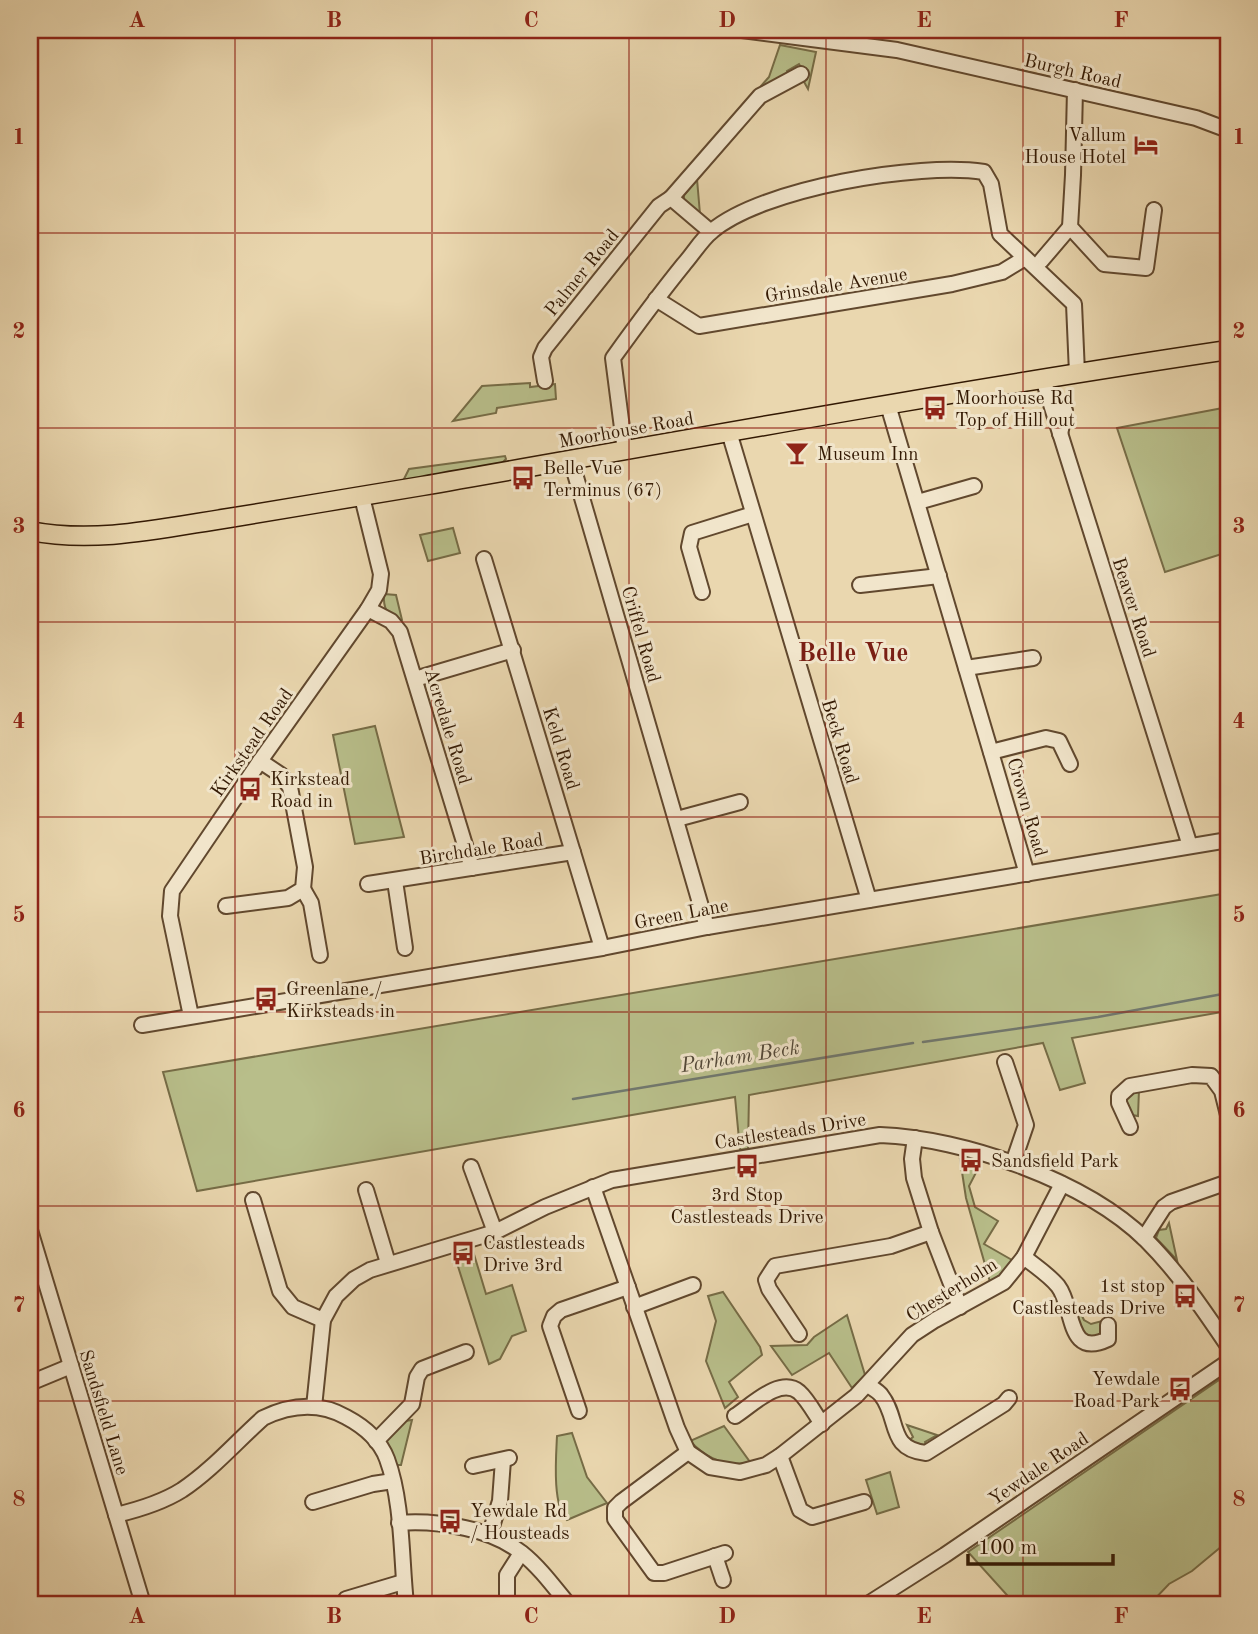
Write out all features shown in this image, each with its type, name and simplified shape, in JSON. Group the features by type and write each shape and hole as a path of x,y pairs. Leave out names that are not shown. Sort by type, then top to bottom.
{"main road":[{"name":"Moorhouse Road","path":"30,531 57,536 91,537 150,531 1077,373 1228,350"}],"street":[{"name":"Burgh Road","path":"742,30 897,50 1196,118 1228,130"},
{"name":"Palmer Road","path":"545,381 541,357 545,348 659,206 671,198 760,96 801,74"},
{"path":"1041,261 1070,228 1075,90"},
{"path":"625,451 613,358 656,299 711,232 742,212 814,188 910,171 961,169 984,172 991,184 1000,234 1074,304 1077,373"},
{"path":"671,198 711,232"},
{"path":"1146,285 1154,210"},
{"path":"1070,228 1104,264 1146,268"},
{"name":"Grinsdale Avenue","path":"656,299 699,326 953,284 1002,272 1025,258"},
{"name":"Beaver Road","path":"1043,379 1048,399 1065,411 1060,435 1190,846"},
{"name":"Crown Road","path":"888,405 1027,874"},
{"name":"Beck Road","path":"729,432 869,900"},
{"name":"Criffel Road","path":"571,460 707,927"},
{"path":"918,502 974,486"},
{"name":"Kirkstead Road","path":"191,1016 170,916 172,891 379,590 381,574 362,496"},
{"path":"702,592 689,547 692,533 753,514"},
{"name":"Keld Road","path":"484,559 601,948"},
{"path":"860,585 939,576"},
{"name":"Acredale Road","path":"368,609 391,621 400,632 472,869"},
{"path":"415,679 513,650"},
{"path":"966,668 1033,658"},
{"name":"Crown Road","path":"991,752 1046,737 1059,741 1070,764"},
{"path":"260,761 281,775 290,787 306,867 303,889 311,903 320,955"},
{"path":"677,819 740,802"},
{"name":"Green Lane","path":"142,1025 1228,840"},
{"name":"Birchdale Road","path":"368,884 573,852"},
{"name":"Birchdale Road","path":"395,881 405,948"},
{"path":"226,906 288,898 303,889"},
{"path":"1005,1062 1026,1125 1013,1163"},
{"path":"1130,1128 1119,1097 1130,1086 1192,1075 1211,1076 1222,1091 1228,1115"},
{"name":"Castlesteads Drive","path":"314,1406 323,1320 336,1296 354,1279 370,1269 495,1232 593,1186 630,1177 880,1135 915,1138 1013,1163 1062,1184 1104,1209 1144,1238 1186,1284 1228,1346"},
{"path":"915,1138 912,1159 914,1178 931,1232 960,1307"},
{"path":"471,1167 495,1232"},
{"path":"1144,1238 1164,1207 1171,1202 1228,1182"},
{"name":"Chesterholm","path":"688,1452 710,1467 740,1472 766,1465 780,1456 868,1385 912,1335 1004,1282 1024,1257 1062,1184"},
{"path":"593,1186 677,1428 688,1452 621,1502 615,1508 615,1519 654,1573 664,1573 720,1555 723,1580"},
{"path":"366,1190 388,1263"},
{"path":"253,1200 281,1291 293,1307 323,1320"},
{"name":"Sandsfield Lane","path":"30,1230 143,1604"},
{"path":"799,1334 769,1289 766,1280 775,1266 891,1246 931,1232"},
{"name":"Chesterholm","path":"1024,1257 1059,1287 1077,1337 1085,1343 1096,1345 1108,1339 1108,1325"},
{"path":"635,1307 693,1285"},
{"path":"579,1411 550,1326 554,1316 561,1310 628,1287"},
{"path":"376,1441 410,1406 417,1377 422,1369 466,1352"},
{"name":"Yewdale Road","path":"868,1604 956,1548 1228,1362"},
{"path":"30,1382 71,1366"},
{"path":"868,1385 881,1395 901,1443 913,1452 926,1453 1004,1404 1009,1398"},
{"path":"735,1416 777,1388 789,1387 800,1393 822,1424"},
{"path":"116,1515 180,1491 219,1460 263,1418 297,1407 314,1406 337,1412 361,1425 386,1457 393,1481 399,1523 405,1604"},
{"path":"780,1456 804,1515 811,1517 864,1502"},
{"path":"473,1466 506,1459 500,1501 490,1533"},
{"path":"313,1502 373,1484 393,1481"},
{"path":"399,1523 421,1521 490,1533 509,1543 541,1570 568,1604"},
{"path":"506,1604 507,1575 521,1553"},
{"path":"346,1599 403,1582"}],"green space":[{"path":"780,45 816,52 808,89 803,80 807,77 799,64 787,71 788,75 764,90 761,86 769,77"},
{"path":"697,179 700,214 684,200 684,195"},
{"path":"530,383 530,387 555,384 556,399 497,408 496,413 453,421 482,386"},
{"path":"1228,407 1228,552 1165,572 1117,428"},
{"path":"505,456 506,459 500,465 402,483 409,469"},
{"path":"453,528 460,553 428,561 420,535"},
{"path":"384,594 396,595 402,620 398,622 388,613"},
{"path":"375,726 404,837 355,844 333,735"},
{"path":"1228,893 1228,1011 1072,1038 1085,1083 1060,1090 1043,1043 749,1095 748,1149 740,1150 735,1097 197,1191 163,1072"},
{"path":"1139,1090 1138,1116 1132,1115 1124,1103 1125,1096"},
{"path":"960,1159 981,1163 969,1186 975,1207 998,1221 984,1244 1012,1260 1003,1273 990,1282 966,1198"},
{"path":"1169,1223 1177,1260 1156,1238 1159,1230 1166,1229"},
{"path":"473,1251 486,1294 512,1285 526,1331 512,1336 500,1359 489,1364 455,1257"},
{"path":"723,1292 760,1347 762,1355 729,1382 738,1397 725,1408 706,1361 716,1321 708,1296"},
{"path":"1081,1314 1084,1320 1091,1324 1102,1321 1098,1339 1088,1340 1073,1316"},
{"path":"847,1315 865,1375 852,1388 829,1353 792,1375 771,1346 807,1345 814,1337"},
{"path":"1219,1380 1228,1394 1228,1541 1192,1571 1169,1584 1150,1604 1015,1604 968,1552"},
{"path":"412,1420 401,1465 395,1465 386,1440 405,1421"},
{"path":"907,1425 937,1435 925,1442 927,1450 907,1442 913,1437"},
{"path":"724,1426 750,1462 725,1463 703,1453 690,1441"},
{"path":"572,1433 587,1477 607,1503 567,1520 562,1513 557,1493 557,1436"},
{"path":"890,1472 899,1507 877,1514 866,1480"}],"waterway":[{"name":"Parham Beck","path":"923,1042 1098,1017 1228,993"},
{"name":"Parham Beck","path":"573,1099 913,1043"}],"place":[{"name":"Vallum House Hotel","path":"1146,145"},
{"name":"Moorhouse Rd Top of Hill out","path":"935,408"},
{"name":"Museum Inn","path":"797,453"},
{"name":"Belle Vue Terminus (67)","path":"523,478"},
{"name":"Kirkstead Road in","path":"250,789"},
{"name":"Greenlane / Kirksteads in","path":"266,999"},
{"name":"Sandsfield Park","path":"971,1160"},
{"name":"3rd Stop Castlesteads Drive","path":"747,1166"},
{"name":"Castlesteads Drive 3rd","path":"463,1253"},
{"name":"1st stop Castlesteads Drive","path":"1185,1296"},
{"name":"Yewdale Road Park","path":"1180,1389"},
{"name":"Yewdale Rd / Housteads","path":"450,1521"}],"district":[{"name":"Belle Vue","path":"853,652"}]}
